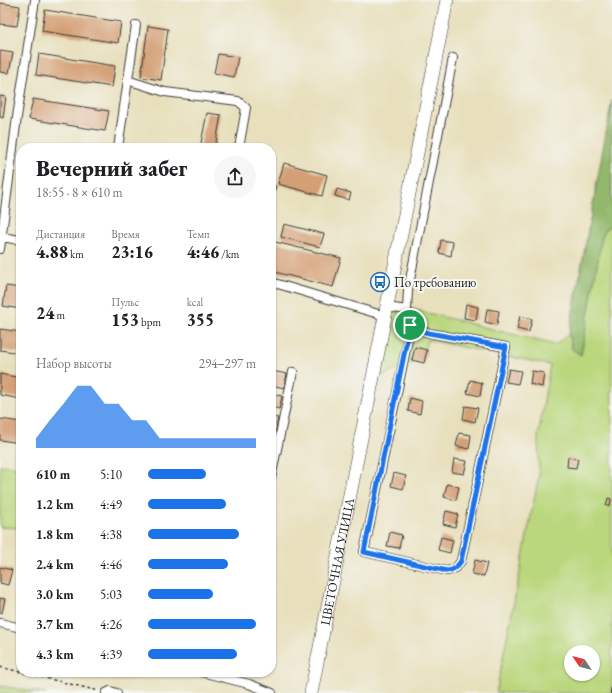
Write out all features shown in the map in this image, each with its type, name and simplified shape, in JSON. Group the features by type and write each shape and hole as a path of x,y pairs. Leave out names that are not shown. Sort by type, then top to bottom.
{"main road":[{"name":"ЦВЕТОЧНАЯ УЛИЦА","path":"311,693 447,0"}],"street":[{"path":"0,249 17,116 35,0"},
{"path":"119,143 136,25"},
{"path":"410,325 429,333 506,347 461,561 457,567 447,571 364,552 410,325 407,310 408,290 453,58"},
{"path":"127,80 165,92 238,101 246,108 240,143"},
{"path":"1,237 16,239"},
{"path":"276,283 386,311 407,310"},
{"path":"276,454 293,372"},
{"path":"0,622 16,627"},
{"path":"232,677 272,693"},
{"path":"106,693 110,691 117,693"}],"path":[{"path":"0,668 16,672"},
{"path":"38,677 106,693"}],"green space":[{"path":"612,100 612,226 606,229 602,237 581,355 572,349 569,334"},
{"path":"612,226 612,693 496,693 539,475 538,437 550,365 428,340 420,360 379,377 392,304 555,345 569,334 572,349 581,355 602,237 606,229"},
{"path":"0,465 16,467 16,528 0,527"},
{"path":"0,686 47,693 0,693"}],"building":[{"path":"0,3 20,6 17,26 0,24"},
{"path":"45,10 121,22 118,43 42,31"},
{"path":"148,26 168,29 161,80 141,77"},
{"path":"0,51 13,53 9,73 0,72"},
{"path":"39,54 115,66 112,87 36,75"},
{"path":"218,54 238,57 234,77 214,73"},
{"path":"0,96 6,97 3,118 0,117"},
{"path":"33,99 109,111 105,131 29,119"},
{"path":"207,113 221,115 216,143 201,143"},
{"path":"284,163 327,175 322,196 278,184"},
{"path":"337,189 351,193 349,200 335,196"},
{"path":"284,224 324,234 320,247 281,237"},
{"path":"441,240 453,242 451,256 439,253"},
{"path":"276,242 341,258 333,287 276,272"},
{"path":"6,286 16,287 16,308 3,306"},
{"path":"466,304 478,307 476,320 464,318"},
{"path":"487,309 499,311 497,325 485,322"},
{"path":"520,316 532,319 529,332 517,329"},
{"path":"0,329 16,331 16,352 0,350"},
{"path":"415,347 427,350 424,363 412,360"},
{"path":"509,369 521,371 518,384 506,382"},
{"path":"532,371 544,373 542,387 530,384"},
{"path":"276,372 287,374 284,388 276,386"},
{"path":"0,374 16,377 16,398 0,395"},
{"path":"470,380 482,383 480,396 467,393"},
{"path":"276,395 282,396 279,409 276,408"},
{"path":"410,398 422,401 420,414 408,411"},
{"path":"465,406 478,408 475,422 463,419"},
{"path":"276,418 278,418 276,431"},
{"path":"0,419 16,421 16,442 0,440"},
{"path":"459,433 471,435 469,449 456,446"},
{"path":"568,457 578,459 576,468 567,467"},
{"path":"454,459 467,461 464,474 452,472"},
{"path":"394,473 406,476 403,489 391,486"},
{"path":"447,484 459,487 456,500 444,497"},
{"path":"608,498 611,499 610,506 606,506"},
{"path":"446,511 458,514 455,527 443,524"},
{"path":"390,532 402,535 399,548 387,546"},
{"path":"441,537 453,540 450,553 438,550"},
{"path":"475,560 487,563 484,576 472,574"},
{"path":"0,567 12,570 8,585 0,583"},
{"path":"0,598 5,599 2,613 0,612"}],"railway":[{"path":"611,693 612,687"}],"place":[{"name":"По требованию","path":"380,282"}],"route":[{"path":"410,325 429,333 506,347 461,561 457,567 447,571 364,552 410,325"}]}
